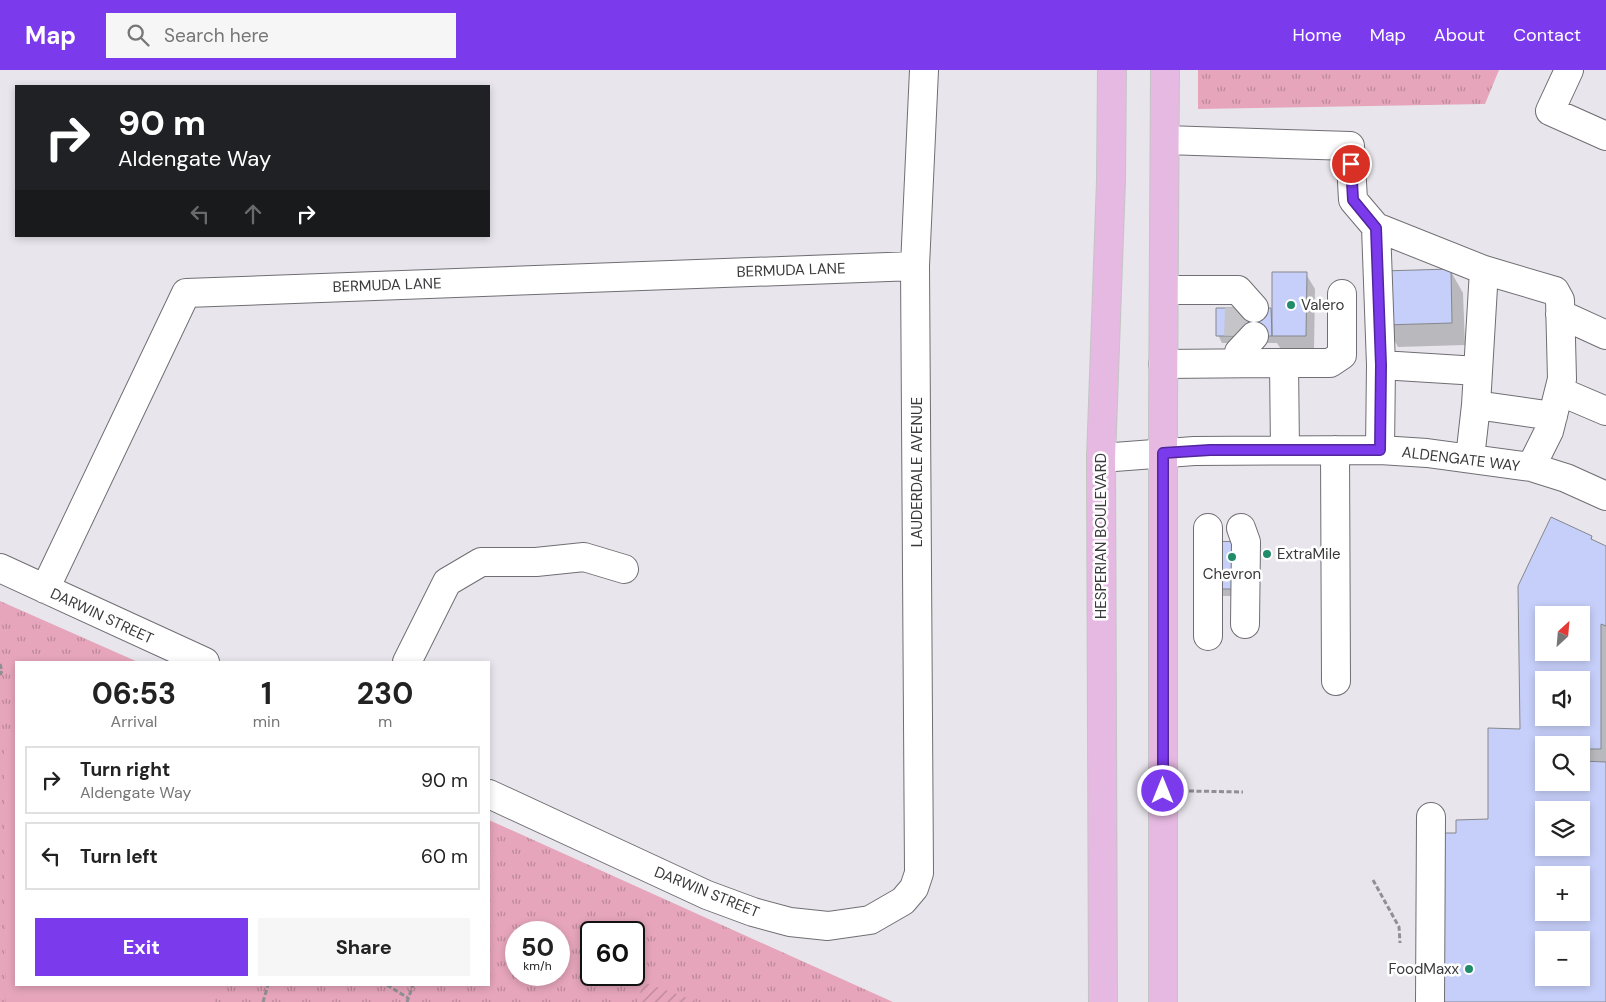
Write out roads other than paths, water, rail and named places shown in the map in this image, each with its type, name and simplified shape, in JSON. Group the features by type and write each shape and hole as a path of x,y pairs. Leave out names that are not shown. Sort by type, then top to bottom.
{"main road":[{"name":"HESPERIAN BOULEVARD","path":"1103,1002 1101,458 1111,180 1112,70"},
{"path":"1164,1002 1163,364 1165,70"}],"street":[{"name":"LAUDERDALE AVENUE","path":"919,873 915,266 924,70"},
{"path":"1569,70 1550,111 1606,136"},
{"path":"1165,140 1350,146 1353,200 1376,228 1484,270 1555,291 1560,300 1562,378 1549,431 1531,467"},
{"path":"1376,228 1381,365 1380,450"},
{"name":"BERMUDA LANE","path":"45,589 186,293 915,266"},
{"path":"1470,458 1476,404 1484,270"},
{"path":"1164,290 1238,304"},
{"path":"1163,364 1238,344 1284,363 1330,362 1342,355 1342,294"},
{"path":"1560,314 1606,335"},
{"path":"1284,363 1285,450"},
{"path":"1381,365 1478,371"},
{"path":"1476,404 1556,403 1606,411"},
{"path":"1335,450 1336,681"},
{"name":"ALDENGATE WAY","path":"1101,458 1194,451 1380,450 1427,453 1531,467 1566,478 1606,496"},
{"path":"1225,528 1226,630"},
{"path":"408,661 447,582 481,562 536,562 584,557 624,569"},
{"name":"DARWIN STREET","path":"0,568 203,661"},
{"name":"DARWIN STREET","path":"490,794 707,895 753,912 790,922 828,926 870,920 902,901 914,888 919,873"},
{"path":"1430,1002 1431,817"}],"tunnel":[{"path":"1238,336 1239,308"}],"place":[{"name":"Valero","path":"1291,305"},
{"name":"ExtraMile","path":"1267,554"},
{"name":"Chevron","path":"1232,557"},
{"name":"FoodMaxx","path":"1469,969"}]}
